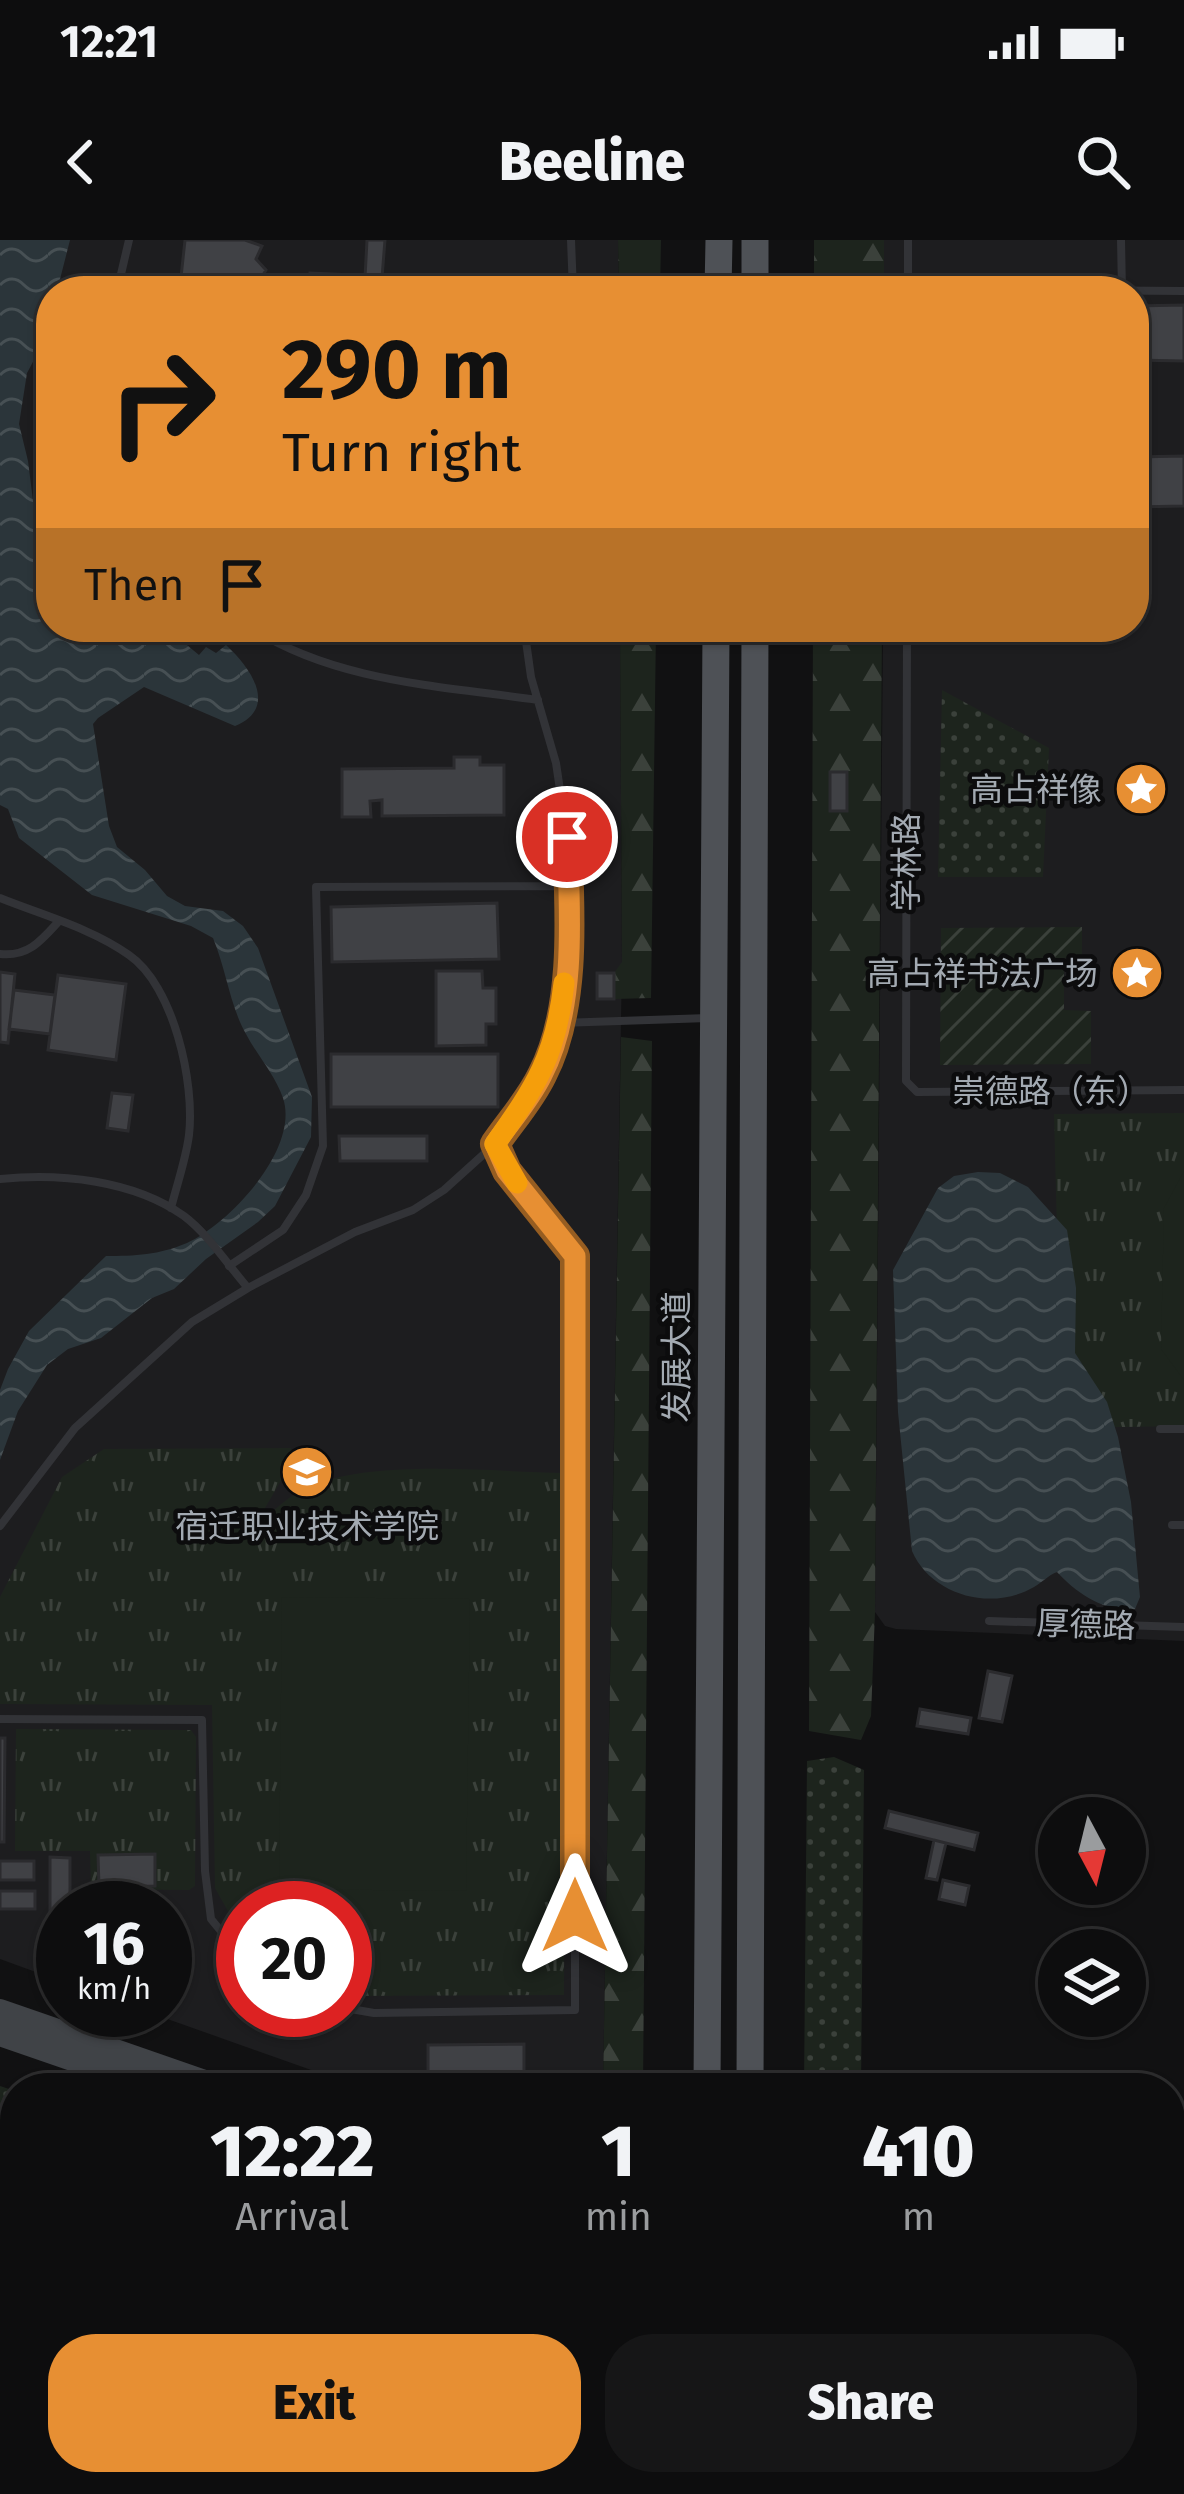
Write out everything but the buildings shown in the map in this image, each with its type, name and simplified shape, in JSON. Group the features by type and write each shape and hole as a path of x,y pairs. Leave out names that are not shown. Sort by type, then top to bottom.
{"main road":[{"path":"718,276 719,240"},
{"path":"755,240 755,276"},
{"name":"发展大道","path":"706,2073 716,642"},
{"path":"750,2073 755,642"},
{"path":"0,2011 179,2073"},
{"path":"0,2034 113,2073"}],"lane":[{"path":"121,276 129,240"},
{"path":"571,240 572,276"},
{"path":"908,240 908,276"},
{"path":"1121,240 1122,276"},
{"path":"1149,290 1184,291"},
{"path":"273,642 351,671 538,700"},
{"path":"0,1526 75,1428 192,1322 248,1288 355,1232 412,1210 443,1190 495,1144 543,1075 560,1023 571,926 556,764 527,642"},
{"name":"学林路","path":"907,642 906,1081 917,1092"},
{"path":"229,1266 283,1230 305,1195 323,1146 316,887 569,886"},
{"path":"0,898 133,956 172,1012 187,1074 189,1134 171,1208"},
{"path":"0,954 13,956 33,949 59,921"},
{"path":"560,1023 714,1018"},
{"name":"崇德路（东）","path":"917,1092 1184,1090"},
{"path":"372,2013 575,2010 575,1256 507,1171 495,1144"},
{"path":"0,1179 28,1176 98,1182 152,1196 188,1219 248,1288"},
{"path":"1160,1429 1184,1429"},
{"path":"1172,1525 1184,1525"},
{"name":"厚德路","path":"989,1622 1184,1627"},
{"path":"0,1719 202,1720 206,1871 211,1919 216,1925"}],"shaded area":[{"name":"宿迁职业技术学院","path":"0,240 618,240 619,276 36,276 36,642 620,642 622,962 603,2073 320,2073 218,2037 372,2037 372,1881 216,1881 216,2036 192,2028 192,1881 36,1881 36,1972 0,1959"},
{"path":"882,240 1184,240 1184,1641 896,1629 885,1626 875,1612 883,642 1149,642 1149,276 882,276"}],"green space":[{"path":"618,240 661,240 660,276 619,276"},
{"path":"814,240 884,240 884,276 814,276"},
{"path":"620,642 656,642 651,998 614,999 614,973 622,962"},
{"path":"813,642 882,642 871,1716 861,1740 809,1731"},
{"path":"942,690 1049,748 1043,877 938,877"},
{"path":"1082,927 1082,956 1064,958 1064,1010 1091,1011 1091,1064 940,1065 941,928"},
{"path":"621,1037 652,1041 643,2073 603,2073"},
{"path":"1184,1113 1184,1426 1062,1428 1054,1114"},
{"path":"1184,1171 1184,1380 1161,1349 1164,1208"},
{"path":"291,1448 289,1467 248,1537 295,1494 340,1477 437,1469 566,1473 564,1995 372,1996 372,1881 216,1881 216,1890 212,1705 0,1704 0,1597 62,1477 104,1449"},
{"path":"282,1597 470,1599 466,1891 372,1890 372,1881 279,1881"},
{"path":"16,1729 191,1730 196,1737 192,1888 192,1881 91,1881 90,1851 15,1851"},
{"path":"834,1757 864,1770 861,2073 804,2073 807,1761"}],"water":[{"path":"0,240 70,240 61,276 36,276 36,356 27,373 19,424 36,525 36,642 183,642 199,655 206,647 216,653 226,645 251,676 256,709 235,726 144,687 93,724 109,826 117,847 167,896 185,906 223,911 243,926 258,948 312,1097 311,1137 275,1206 258,1222 174,1289 152,1298 101,1338 68,1349 47,1365 18,1411 0,1460 0,1390 29,1331 106,1256 177,1247 222,1220 271,1161 285,1118 280,1090 241,1023 213,938 191,926 92,895 19,838 8,809 0,805"},
{"path":"1000,1173 1028,1187 1067,1230 1076,1288 1075,1353 1107,1402 1131,1502 1140,1597 1135,1609 1092,1600 1057,1572 1017,1594 999,1598 964,1595 933,1579 912,1551 898,1412 893,1270 938,1188 954,1176"}],"slow traffic":[{"path":"517,1183 495,1144 543,1075 560,1023 564,983"}],"place":[{"name":"高占祥像","path":"1141,789"},
{"name":"高占祥书法广场","path":"1137,973"},
{"name":"宿迁职业技术学院","path":"307,1472"}],"route":[{"path":"567,837 571,926 560,1023 543,1075 495,1144 507,1171 575,1256 575,1916"}]}
